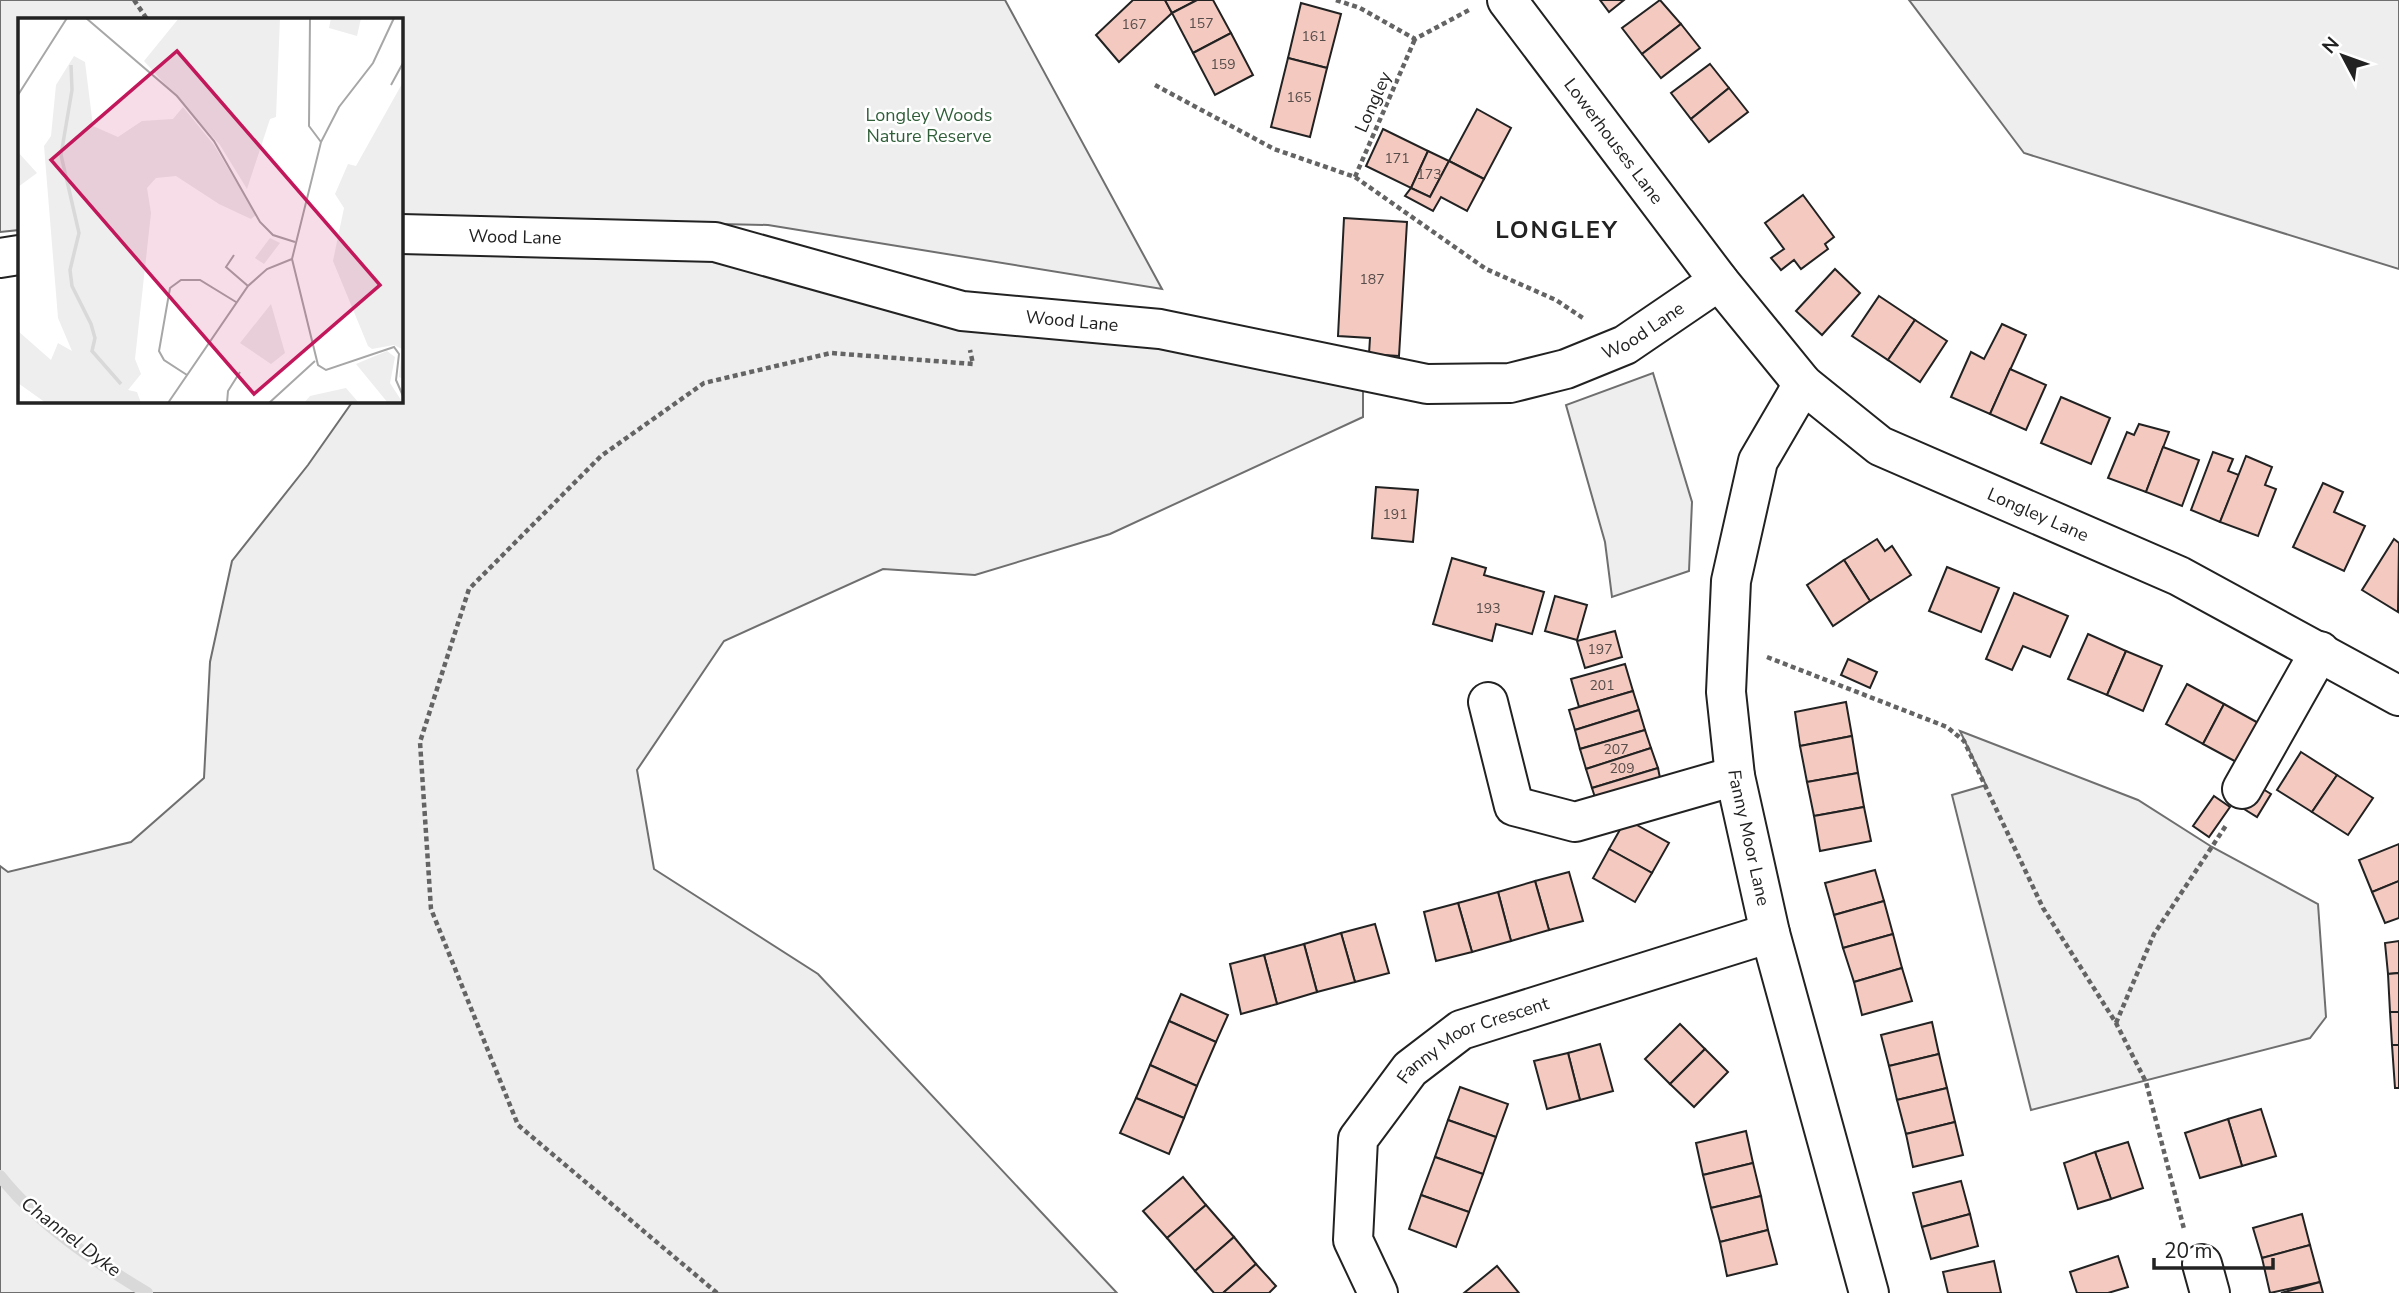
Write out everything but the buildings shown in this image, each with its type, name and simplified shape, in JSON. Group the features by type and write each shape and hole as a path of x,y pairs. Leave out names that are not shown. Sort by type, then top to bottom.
{"street":[{"name":"Lowerhouses Lane","path":"1492,3 1719,281"},
{"name":"Wood Lane","path":"402,234 715,242 962,311 1160,328 1427,384 1510,383 1566,369 1625,345 1719,281"},
{"path":"0,258 18,255"},
{"name":"Longley Lane","path":"1719,281 1802,384 1880,446 2179,576 2399,696"},
{"name":"Fanny Moor Lane","path":"1802,384 1758,461 1731,582 1726,692 1735,776 1770,933 1869,1293"},
{"path":"2242,789 2320,651"},
{"path":"1488,702 1514,806 1575,822 1735,776"},
{"name":"Fanny Moor Crescent","path":"1378,1293 1353,1240 1358,1139 1410,1069 1461,1030 1770,933"}],"path":[{"path":"134,0 147,18"},
{"path":"1336,0 1360,8 1415,39 1492,3"},
{"name":"Longley","path":"1355,177 1415,39"},
{"path":"1155,85 1274,149 1355,177 1486,269 1556,300 1625,345"},
{"path":"717,1293 518,1125 432,909 420,742 469,589 601,456 704,383 831,353 973,364 962,311"},
{"path":"1729,640 1947,727 1964,741 2043,908 2116,1023 2146,1082 2187,1240 2206,1278"},
{"path":"2116,1023 2154,934 2218,839 2241,799 2242,789"}],"green space":[{"name":"Longley Woods Nature Reserve","path":"0,0 1005,0 1162,289 768,225 402,217 402,18 18,18 18,230 0,232"},
{"path":"1909,0 2399,0 2399,269 2024,153"},
{"path":"402,250 739,258 1363,365 1363,417 1110,534 975,575 883,569 724,641 637,770 654,869 818,974 1117,1293 0,1293 0,866 8,872 131,842 204,778 210,662 232,561 308,465 352,402 402,402"},
{"path":"1653,373 1692,502 1689,571 1612,597 1605,542 1566,405"},
{"path":"1960,731 2138,800 2212,847 2318,904 2326,1017 2310,1038 2031,1110 1952,795 1986,785"}],"waterway":[{"name":"Channel Dyke","path":"0,1176 49,1226 87,1255 147,1293"}],"district":[{"name":"LONGLEY","path":"1557,230"}]}
